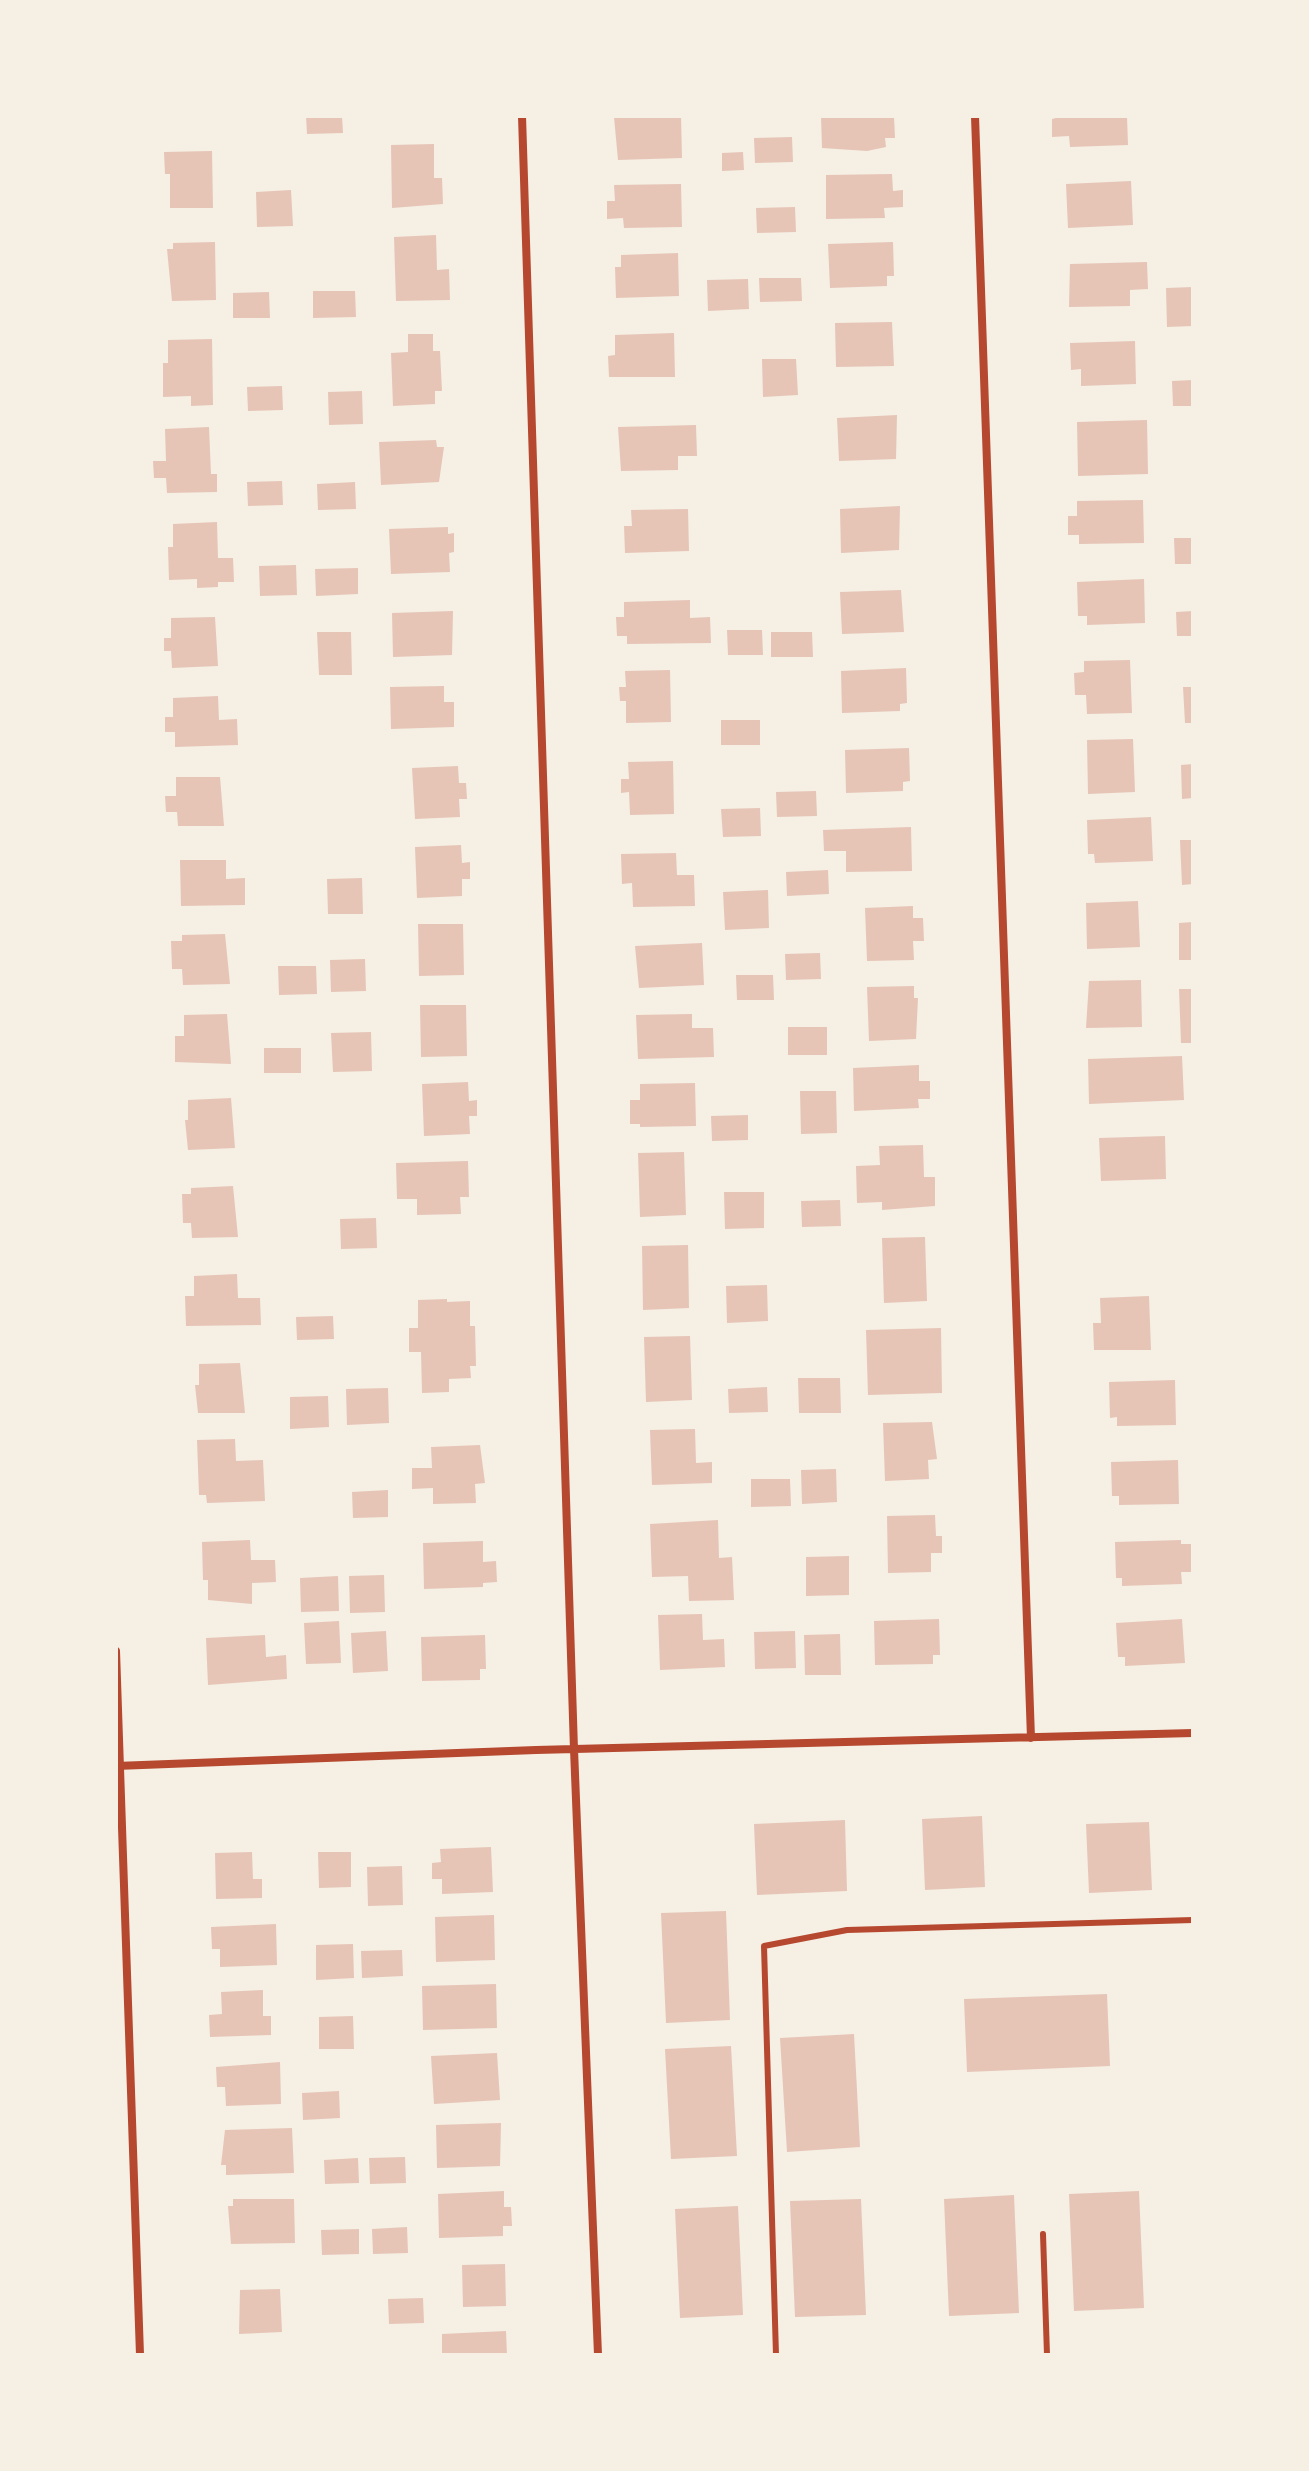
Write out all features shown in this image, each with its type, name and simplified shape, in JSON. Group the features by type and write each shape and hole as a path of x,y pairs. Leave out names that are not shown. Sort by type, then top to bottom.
{"street":[{"path":"522,116 574,1749 598,2355"},
{"path":"975,116 1031,1738"},
{"path":"116,1651 140,2355"},
{"path":"118,1766 574,1749 1193,1733"}],"lane":[{"path":"776,2355 764,1946 847,1930 1193,1920"},
{"path":"1043,2234 1047,2355"}],"building":[{"path":"306,116 342,116 343,133 307,134"},
{"path":"681,116 682,158 618,160 614,117"},
{"path":"821,116 894,117 895,138 885,138 886,147 867,151 822,148"},
{"path":"1064,116 1127,116 1128,145 1070,147 1069,136 1052,137 1052,119"},
{"path":"792,137 793,162 755,163 754,138"},
{"path":"434,144 434,178 442,178 443,204 392,208 391,145"},
{"path":"212,151 213,208 170,208 170,174 165,174 164,152"},
{"path":"743,152 744,170 722,171 722,153"},
{"path":"892,174 893,191 903,190 903,207 884,208 885,218 826,219 826,175"},
{"path":"1131,181 1133,225 1068,228 1066,184"},
{"path":"681,184 682,227 624,228 623,218 607,219 607,201 615,201 614,185"},
{"path":"291,190 293,226 257,227 256,192"},
{"path":"795,207 796,232 757,233 756,208"},
{"path":"436,235 437,270 449,269 450,300 396,301 394,237"},
{"path":"215,242 216,300 172,301 167,249 173,249 173,243"},
{"path":"893,242 894,276 887,276 887,286 830,288 828,244"},
{"path":"678,253 679,296 616,298 615,267 621,267 621,255"},
{"path":"1147,262 1148,289 1130,290 1130,306 1069,307 1070,264"},
{"path":"759,278 801,278 802,301 760,302"},
{"path":"748,279 749,309 708,311 707,280"},
{"path":"1193,287 1193,326 1167,327 1166,288"},
{"path":"313,291 355,291 356,317 313,318"},
{"path":"269,292 270,318 233,318 233,293"},
{"path":"892,322 894,366 836,367 835,323"},
{"path":"674,333 675,377 609,377 608,356 615,355 615,335"},
{"path":"408,334 433,334 433,351 440,351 442,391 435,391 435,404 393,406 391,353 408,352"},
{"path":"212,339 213,405 191,406 191,396 163,397 163,363 168,363 168,340"},
{"path":"1135,341 1136,384 1081,386 1081,369 1071,370 1070,343"},
{"path":"762,359 796,359 798,395 763,397"},
{"path":"1193,380 1193,406 1173,406 1172,381"},
{"path":"282,386 283,410 248,411 247,387"},
{"path":"362,391 363,424 329,425 328,392"},
{"path":"897,415 896,459 839,461 837,418"},
{"path":"1147,420 1148,474 1078,476 1077,422"},
{"path":"696,425 697,456 678,456 678,470 621,471 618,427"},
{"path":"209,427 211,474 217,474 217,492 167,493 166,478 154,478 153,461 166,461 165,429"},
{"path":"436,440 437,447 444,447 439,482 381,485 379,442"},
{"path":"282,481 283,505 248,506 247,482"},
{"path":"355,482 356,509 318,510 317,484"},
{"path":"1143,500 1144,543 1079,544 1079,535 1068,535 1068,516 1077,516 1077,501"},
{"path":"900,506 899,550 841,553 840,509"},
{"path":"688,509 689,551 625,553 624,526 632,526 631,510"},
{"path":"217,522 218,558 233,558 234,582 218,582 218,587 197,588 197,579 169,580 168,547 173,547 173,524"},
{"path":"448,527 448,534 454,533 454,552 449,553 450,572 391,574 389,529"},
{"path":"1174,538 1193,538 1193,564 1175,564"},
{"path":"296,565 297,595 260,596 259,566"},
{"path":"358,568 358,594 316,596 315,569"},
{"path":"1144,579 1145,623 1087,625 1087,616 1078,616 1077,582"},
{"path":"901,590 904,632 842,634 840,592"},
{"path":"690,600 690,618 710,617 711,643 627,644 627,636 617,636 616,617 624,617 624,602"},
{"path":"453,611 452,655 393,657 392,613"},
{"path":"1193,611 1193,636 1177,636 1176,612"},
{"path":"215,617 218,666 172,668 171,651 164,651 164,638 171,638 171,618"},
{"path":"727,630 762,630 763,655 728,655"},
{"path":"317,632 351,632 352,675 319,675"},
{"path":"771,632 812,632 813,657 771,657"},
{"path":"1130,660 1132,713 1087,714 1086,695 1075,695 1074,673 1084,672 1084,661"},
{"path":"906,668 907,703 900,704 900,711 842,713 841,671"},
{"path":"670,670 671,722 626,723 626,701 620,701 619,687 626,687 625,671"},
{"path":"444,686 444,702 454,702 454,727 391,729 390,687"},
{"path":"1183,687 1193,687 1193,723 1185,723"},
{"path":"218,696 219,720 237,719 238,745 175,747 175,732 165,732 165,717 173,717 173,698"},
{"path":"721,720 760,720 760,745 721,745"},
{"path":"1133,739 1135,792 1088,794 1087,740"},
{"path":"909,748 910,781 903,782 903,791 846,793 845,750"},
{"path":"673,761 674,814 630,815 629,792 621,793 621,779 629,779 628,762"},
{"path":"1193,764 1193,798 1182,799 1181,765"},
{"path":"458,766 459,783 466,783 467,799 459,799 460,817 415,819 412,768"},
{"path":"176,777 220,777 224,826 178,826 177,812 166,812 165,796 176,796"},
{"path":"816,791 817,816 777,817 776,792"},
{"path":"760,808 761,836 723,837 721,809"},
{"path":"1151,817 1153,861 1095,863 1094,854 1088,854 1087,820"},
{"path":"911,827 912,871 846,872 846,851 824,851 823,830"},
{"path":"1180,840 1193,840 1193,884 1182,885"},
{"path":"461,845 462,863 470,862 470,879 462,879 462,896 417,898 415,847"},
{"path":"676,853 677,875 694,875 695,906 633,907 632,883 622,884 621,854"},
{"path":"180,860 226,860 226,879 245,878 245,905 181,906"},
{"path":"828,870 829,894 787,896 786,872"},
{"path":"362,878 363,914 328,914 327,879"},
{"path":"768,890 769,928 725,930 723,892"},
{"path":"1138,901 1140,947 1087,949 1086,903"},
{"path":"913,906 913,918 923,918 924,941 913,941 914,960 867,961 865,908"},
{"path":"1193,922 1193,960 1179,960 1179,923"},
{"path":"418,924 463,924 464,975 419,976"},
{"path":"225,934 230,984 183,985 182,969 172,969 171,941 182,941 182,935"},
{"path":"702,943 704,985 639,988 635,946"},
{"path":"820,953 821,979 786,980 785,954"},
{"path":"365,959 366,991 331,992 330,960"},
{"path":"278,966 316,966 317,994 279,995"},
{"path":"736,975 773,975 774,1000 737,1000"},
{"path":"1141,980 1142,1027 1086,1028 1089,981"},
{"path":"914,986 914,998 918,998 916,1039 869,1041 867,987"},
{"path":"1179,989 1193,989 1193,1043 1181,1043"},
{"path":"420,1005 466,1005 467,1056 421,1057"},
{"path":"227,1014 231,1064 175,1062 175,1036 184,1036 184,1015"},
{"path":"692,1014 692,1028 713,1028 714,1057 638,1059 636,1015"},
{"path":"788,1027 827,1027 827,1055 788,1055"},
{"path":"371,1032 372,1071 333,1072 331,1033"},
{"path":"264,1048 301,1048 301,1073 264,1073"},
{"path":"1182,1056 1184,1100 1089,1104 1088,1059"},
{"path":"919,1065 919,1081 930,1081 930,1099 918,1099 919,1108 854,1111 853,1068"},
{"path":"468,1082 469,1101 477,1100 477,1116 469,1116 470,1134 424,1136 422,1084"},
{"path":"695,1083 696,1126 640,1127 640,1124 630,1124 630,1100 640,1100 640,1084"},
{"path":"800,1091 836,1091 837,1133 801,1134"},
{"path":"231,1098 235,1148 188,1150 185,1120 188,1120 188,1100"},
{"path":"748,1115 748,1140 712,1141 711,1116"},
{"path":"1165,1136 1166,1179 1101,1181 1099,1138"},
{"path":"923,1145 924,1177 935,1177 935,1206 882,1210 882,1202 857,1203 856,1166 880,1165 879,1146"},
{"path":"684,1152 686,1215 640,1217 638,1153"},
{"path":"468,1161 469,1197 460,1197 461,1214 417,1215 417,1199 397,1199 396,1163"},
{"path":"233,1186 238,1237 192,1238 191,1223 183,1223 182,1194 191,1194 191,1188"},
{"path":"724,1192 764,1192 764,1228 725,1229"},
{"path":"840,1200 841,1226 802,1227 801,1201"},
{"path":"376,1218 377,1248 341,1249 340,1219"},
{"path":"925,1237 927,1301 884,1303 882,1238"},
{"path":"688,1245 689,1308 643,1310 642,1246"},
{"path":"237,1274 238,1298 260,1298 261,1325 186,1326 185,1296 194,1296 194,1276"},
{"path":"767,1285 768,1321 727,1323 726,1286"},
{"path":"1149,1296 1151,1350 1094,1350 1093,1323 1101,1323 1100,1298"},
{"path":"447,1299 447,1302 470,1301 470,1326 475,1326 476,1366 470,1366 471,1378 449,1379 449,1392 422,1393 421,1352 409,1352 409,1328 418,1328 418,1300"},
{"path":"333,1316 334,1339 297,1340 296,1317"},
{"path":"941,1328 942,1393 868,1395 866,1330"},
{"path":"690,1336 692,1400 646,1402 644,1337"},
{"path":"240,1363 245,1413 198,1413 195,1385 199,1385 199,1364"},
{"path":"798,1378 840,1378 841,1413 799,1413"},
{"path":"1175,1380 1176,1425 1117,1426 1117,1417 1110,1418 1109,1382"},
{"path":"767,1387 768,1412 729,1413 728,1389"},
{"path":"388,1388 389,1423 347,1425 346,1389"},
{"path":"328,1396 329,1427 290,1429 290,1397"},
{"path":"932,1422 937,1459 928,1460 929,1479 885,1481 883,1423"},
{"path":"695,1429 696,1463 712,1462 712,1483 652,1485 650,1430"},
{"path":"235,1439 236,1461 263,1460 265,1501 207,1503 206,1495 199,1495 197,1440"},
{"path":"480,1445 485,1483 475,1484 476,1503 433,1504 433,1488 412,1489 412,1468 432,1468 431,1447"},
{"path":"1178,1460 1179,1504 1119,1505 1119,1496 1112,1496 1111,1462"},
{"path":"836,1469 837,1502 802,1504 801,1470"},
{"path":"751,1479 790,1479 791,1506 751,1507"},
{"path":"388,1490 388,1517 353,1518 352,1492"},
{"path":"935,1515 936,1536 942,1536 942,1553 931,1553 931,1572 888,1573 887,1516"},
{"path":"718,1520 719,1558 732,1557 734,1600 689,1601 688,1576 652,1577 650,1524"},
{"path":"250,1540 251,1560 275,1560 276,1582 252,1583 252,1604 208,1600 208,1580 203,1580 202,1542"},
{"path":"1181,1540 1181,1544 1193,1544 1193,1572 1181,1572 1182,1584 1122,1586 1122,1578 1116,1578 1115,1542"},
{"path":"483,1541 483,1562 496,1561 497,1582 483,1583 483,1587 424,1589 423,1543"},
{"path":"849,1556 849,1595 806,1596 806,1557"},
{"path":"384,1575 385,1612 350,1613 349,1576"},
{"path":"338,1576 339,1611 301,1612 300,1578"},
{"path":"702,1614 703,1640 724,1639 725,1667 660,1670 658,1615"},
{"path":"939,1619 940,1655 933,1655 933,1664 875,1665 874,1621"},
{"path":"1182,1619 1185,1663 1125,1666 1125,1657 1118,1657 1116,1623"},
{"path":"339,1621 341,1663 306,1664 304,1623"},
{"path":"386,1631 388,1671 353,1673 351,1633"},
{"path":"795,1631 796,1668 755,1669 754,1632"},
{"path":"840,1634 841,1675 805,1675 804,1635"},
{"path":"265,1635 266,1657 286,1655 287,1679 208,1685 206,1638"},
{"path":"485,1635 486,1669 480,1669 480,1680 422,1681 421,1637"},
{"path":"982,1816 985,1887 925,1890 922,1819"},
{"path":"845,1820 847,1891 757,1895 754,1824"},
{"path":"1149,1822 1152,1890 1089,1893 1086,1824"},
{"path":"491,1847 493,1892 442,1894 442,1879 432,1879 432,1863 441,1862 440,1849"},
{"path":"252,1852 253,1879 262,1879 262,1898 216,1899 215,1853"},
{"path":"318,1852 351,1852 351,1887 319,1888"},
{"path":"402,1866 403,1905 368,1906 367,1867"},
{"path":"726,1911 730,2020 666,2023 661,1913"},
{"path":"494,1915 495,1960 436,1962 435,1917"},
{"path":"276,1924 277,1965 220,1967 220,1949 212,1949 211,1927"},
{"path":"353,1944 354,1978 316,1980 316,1945"},
{"path":"402,1950 403,1976 362,1978 361,1951"},
{"path":"496,1984 497,2028 423,2030 422,1986"},
{"path":"263,1990 263,2016 271,2016 271,2035 210,2037 209,2015 222,2014 221,1992"},
{"path":"1107,1994 1110,2066 967,2072 964,1999"},
{"path":"353,2016 354,2049 319,2049 319,2017"},
{"path":"854,2034 860,2147 787,2152 780,2038"},
{"path":"731,2046 737,2156 671,2159 665,2049"},
{"path":"497,2053 500,2100 434,2104 431,2056"},
{"path":"280,2062 281,2104 226,2106 225,2087 217,2087 216,2067"},
{"path":"339,2091 340,2118 303,2120 302,2093"},
{"path":"501,2123 500,2166 437,2168 436,2125"},
{"path":"292,2128 294,2173 226,2175 226,2165 221,2165 225,2130"},
{"path":"405,2157 406,2183 370,2184 369,2158"},
{"path":"358,2158 359,2183 325,2184 324,2160"},
{"path":"504,2191 504,2207 511,2207 512,2226 503,2226 503,2236 439,2238 438,2194"},
{"path":"1139,2191 1144,2308 1074,2311 1069,2194"},
{"path":"1014,2195 1019,2313 949,2316 944,2199"},
{"path":"233,2199 294,2199 295,2243 231,2244 228,2206 233,2206"},
{"path":"861,2199 866,2315 795,2317 790,2201"},
{"path":"738,2206 743,2315 680,2318 675,2209"},
{"path":"407,2227 408,2253 373,2254 372,2229"},
{"path":"359,2229 359,2254 322,2255 321,2230"},
{"path":"505,2264 506,2306 463,2307 462,2265"},
{"path":"280,2289 282,2332 239,2334 240,2290"},
{"path":"423,2298 424,2323 389,2324 388,2299"},
{"path":"506,2331 507,2355 442,2355 442,2334"}]}
